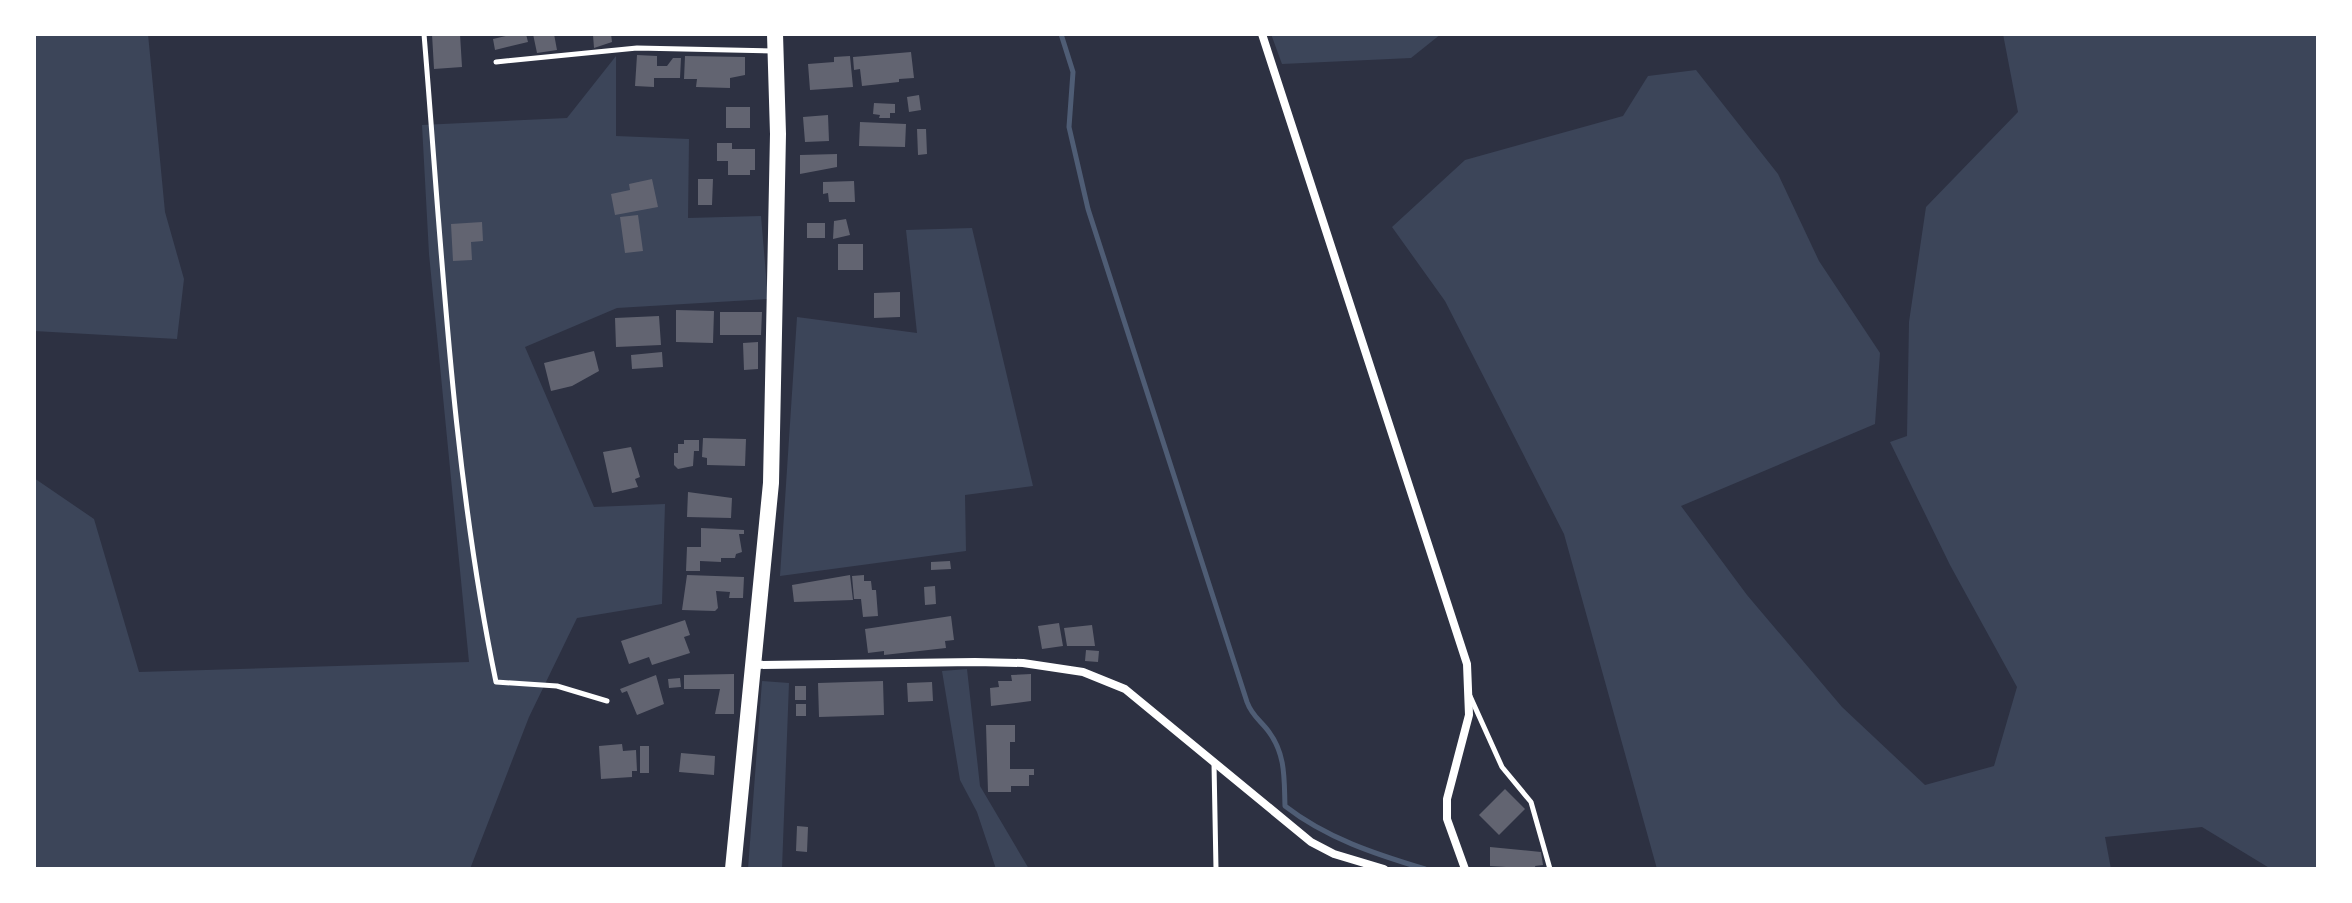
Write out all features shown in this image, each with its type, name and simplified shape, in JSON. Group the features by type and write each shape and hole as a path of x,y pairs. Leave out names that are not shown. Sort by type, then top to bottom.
{"highway":[{"path":"733,869 771,483 775,392 775,42"}],"street":[{"path":"1262,34 1467,664 1469,715 1447,799 1452,839 1465,869"},
{"path":"753,665 987,662 1083,672 1125,689 1311,842 1334,854 1384,869"}],"lane":[{"path":"424,34 449,332 477,591 496,682 557,686 607,701"},
{"path":"496,62 637,48 775,42"},
{"path":"1470,695 1502,767 1531,802 1550,869"},
{"path":"1214,763 1216,869"}],"shaded area":[{"path":"34,34 148,34 165,212 184,279 177,339 34,331"},
{"path":"1271,34 1441,34 1411,58 1282,64"},
{"path":"2003,34 2318,34 2318,869 2271,869 2202,827 2105,837 2111,869 1657,869 1564,534 1445,301 1392,227 1465,160 1623,116 1648,76 1696,70 1778,174 1819,261 1880,353 1875,424 1681,506 1747,595 1842,707 1925,785 1994,766 2017,687 1950,565 1890,442 1907,436 1909,322 1926,207 2018,112"},
{"path":"616,56 616,136 689,139 688,218 761,216 768,299 617,308 525,347 594,507 665,504 662,604 577,618 529,717 470,869 34,869 34,478 94,519 139,672 469,662 429,254 422,125 567,118"},
{"path":"972,228 1033,486 965,495 966,551 780,576 797,317 917,333 906,230"},
{"path":"967,669 980,786 1029,869 996,869 977,812 960,780 942,671"},
{"path":"762,681 789,683 782,869 748,869"}],"building":[{"path":"432,34 460,34 462,67 434,69"},
{"path":"526,34 528,42 495,50 493,39"},
{"path":"533,34 554,34 557,50 537,53"},
{"path":"611,34 612,42 594,48 593,35"},
{"path":"911,52 914,78 862,86 860,69 854,70 853,57"},
{"path":"637,55 657,56 657,66 667,66 673,58 681,58 680,78 654,78 654,87 635,86"},
{"path":"685,56 745,57 745,75 730,78 730,88 696,87 697,79 684,79"},
{"path":"850,56 853,87 810,90 808,64 834,62 834,57"},
{"path":"919,95 921,110 909,112 907,97"},
{"path":"874,103 895,104 895,113 890,113 890,118 879,118 880,115 873,114"},
{"path":"726,107 750,107 750,128 726,128"},
{"path":"828,115 829,141 805,142 803,117"},
{"path":"860,122 906,124 905,147 859,146"},
{"path":"917,129 926,129 927,154 918,155"},
{"path":"717,143 732,143 732,149 755,149 755,170 750,170 750,175 728,175 728,161 717,161"},
{"path":"837,154 837,167 800,174 800,155"},
{"path":"652,179 658,207 615,215 611,194 630,190 629,184"},
{"path":"698,179 713,179 712,205 698,205"},
{"path":"854,181 855,202 829,202 828,193 823,194 823,182"},
{"path":"638,215 643,251 625,253 620,217"},
{"path":"846,219 850,235 833,239 834,221"},
{"path":"482,222 483,241 471,242 472,260 453,261 451,224"},
{"path":"807,223 825,223 825,238 807,238"},
{"path":"838,244 863,244 863,270 838,270"},
{"path":"900,292 900,317 874,318 874,293"},
{"path":"676,310 714,311 713,343 676,342"},
{"path":"720,312 762,312 761,335 720,335"},
{"path":"659,316 661,345 616,347 615,318"},
{"path":"758,342 758,369 744,370 743,343"},
{"path":"594,351 599,371 572,386 551,391 544,363"},
{"path":"662,352 663,367 632,369 631,355"},
{"path":"703,438 746,439 745,466 707,465 707,458 702,457"},
{"path":"684,440 699,440 699,451 694,451 693,466 678,469 674,465 674,453 678,453 678,444 684,444"},
{"path":"631,447 640,477 635,479 638,487 612,493 603,452"},
{"path":"688,492 732,498 731,518 687,517"},
{"path":"701,528 744,530 744,534 739,534 742,552 735,558 721,558 721,562 700,561 700,571 686,571 687,547 701,547"},
{"path":"950,561 951,569 931,570 931,562"},
{"path":"687,575 744,577 743,598 729,598 730,592 716,591 718,608 715,611 682,610"},
{"path":"850,575 853,600 794,602 792,585"},
{"path":"864,575 864,581 871,581 872,590 876,590 878,616 863,617 861,599 854,599 852,576"},
{"path":"935,586 936,604 925,605 924,587"},
{"path":"951,616 954,640 945,641 946,648 884,655 884,651 868,653 865,629"},
{"path":"685,620 690,635 684,637 690,653 652,665 649,657 629,664 621,641"},
{"path":"1059,623 1063,646 1042,649 1038,626"},
{"path":"1092,625 1095,646 1067,646 1064,628"},
{"path":"1086,650 1099,651 1098,662 1085,661"},
{"path":"734,674 734,714 715,714 720,689 684,689 684,675"},
{"path":"1031,674 1031,701 991,706 990,688 999,687 998,681 1012,681 1011,675"},
{"path":"656,675 664,704 637,715 627,691 622,693 620,689"},
{"path":"680,678 681,687 669,688 668,679"},
{"path":"883,681 884,715 819,717 818,683"},
{"path":"932,682 933,701 908,702 907,683"},
{"path":"795,686 806,686 806,700 795,700"},
{"path":"796,704 806,704 806,716 796,716"},
{"path":"986,725 1015,725 1015,742 1010,742 1010,769 1034,769 1034,775 1029,775 1029,786 1011,786 1011,792 988,792"},
{"path":"622,744 623,751 636,750 637,771 632,771 632,777 601,779 599,746"},
{"path":"640,746 649,746 649,773 640,773"},
{"path":"681,753 715,756 714,775 679,772"},
{"path":"1505,789 1525,809 1499,835 1479,815"},
{"path":"797,826 808,827 807,852 796,851"},
{"path":"1490,847 1541,852 1543,865 1535,866 1536,869 1490,866"}],"waterway":[{"path":"1061,34 1073,72 1069,127 1088,209 1247,702 1279,749 1285,806 1334,836 1425,869"}]}
